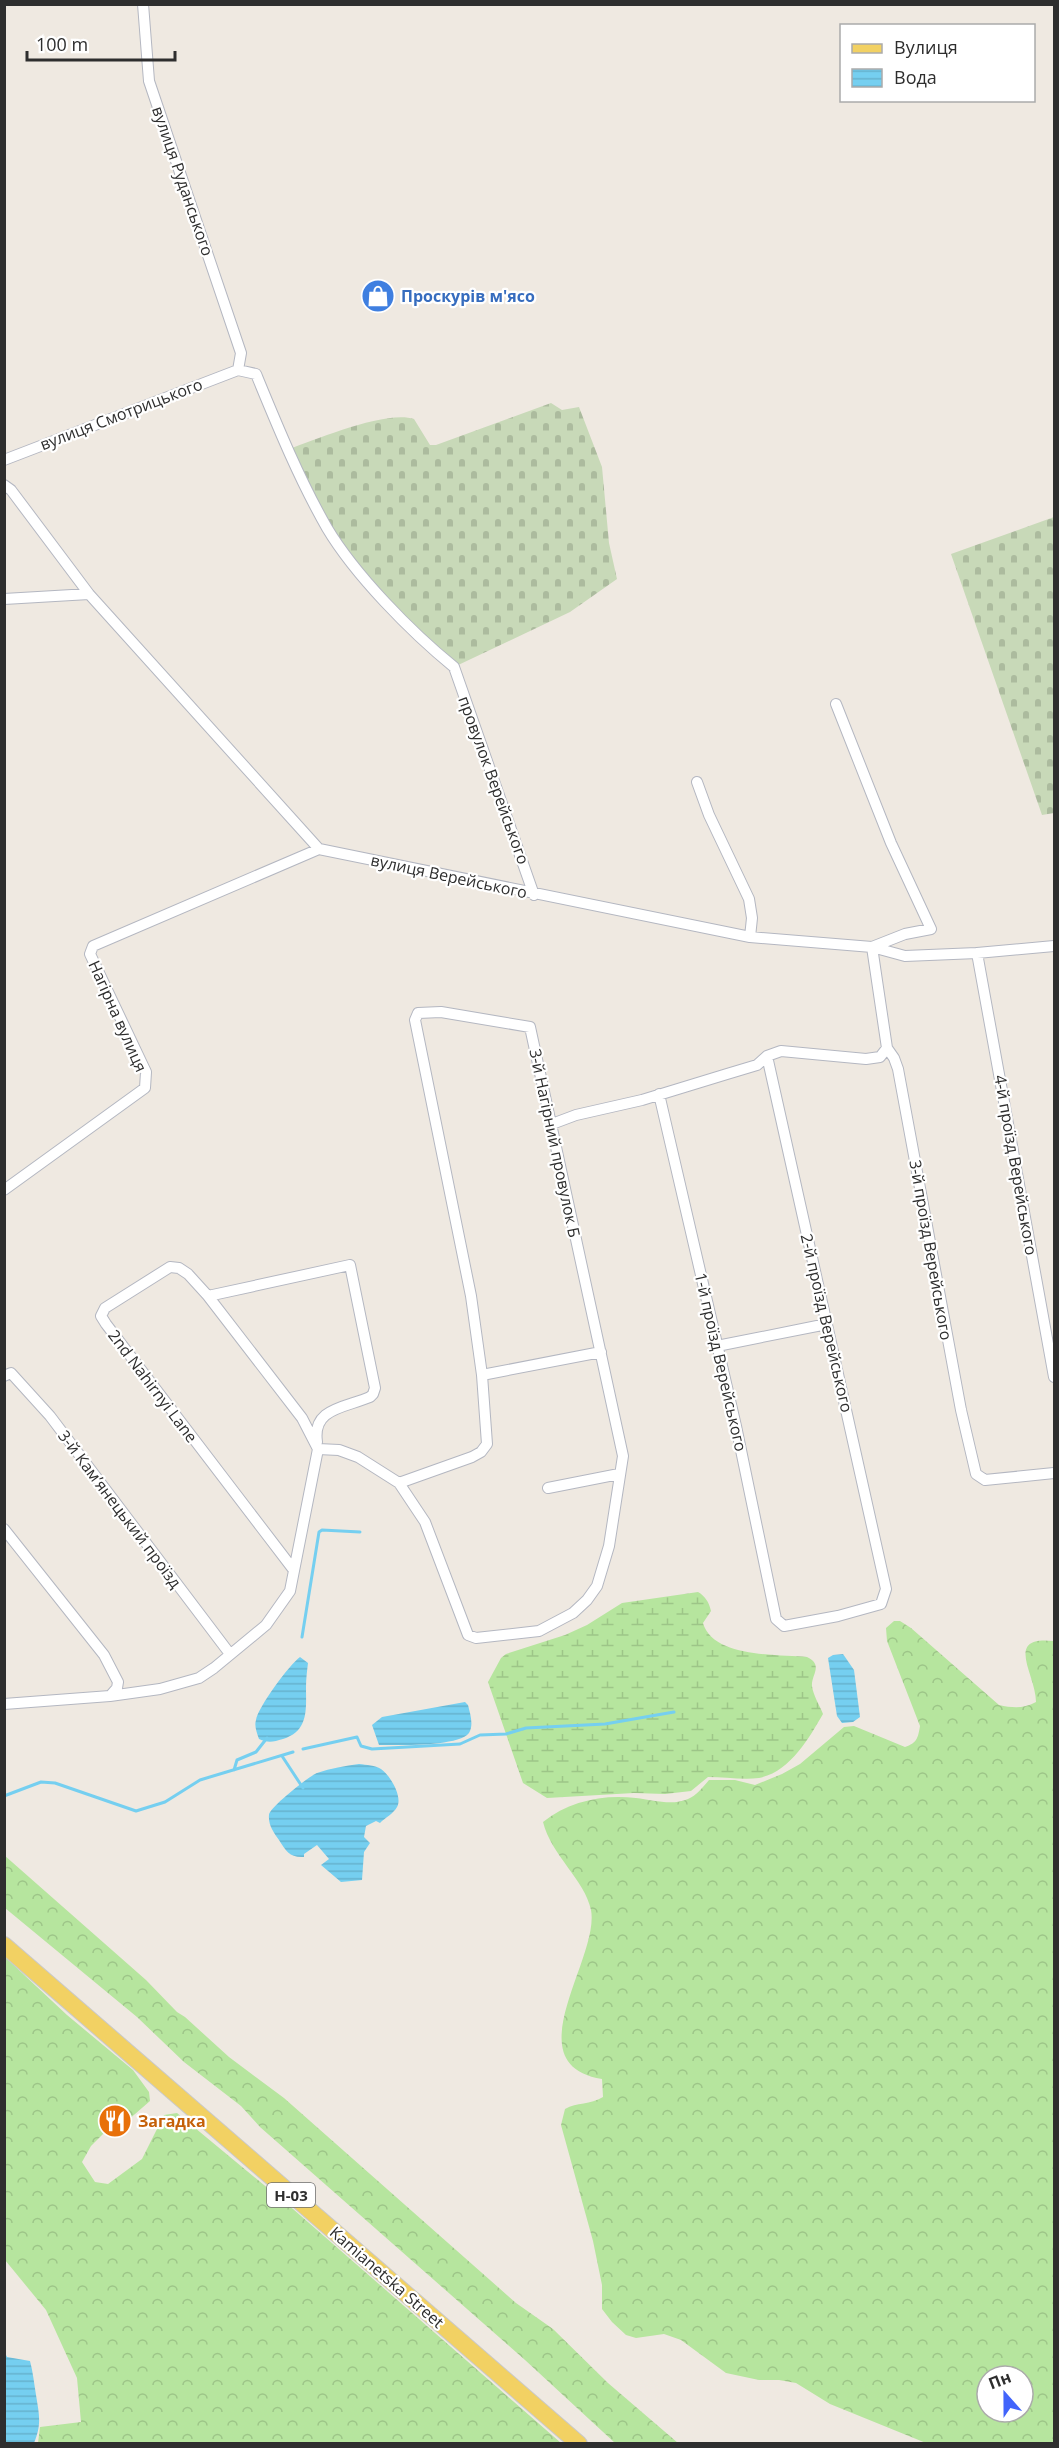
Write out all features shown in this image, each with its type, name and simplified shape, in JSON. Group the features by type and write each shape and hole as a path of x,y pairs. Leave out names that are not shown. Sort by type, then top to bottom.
{"main road":[{"name":"Kamianetska Street","path":"4,1945 579,2444"}],"street":[{"name":"вулиця Руданського","path":"143,4 149,81 241,353 238,369"},
{"name":"вулиця Смотрицького","path":"4,460 238,369"},
{"name":"провулок Верейського","path":"238,369 256,374 316,508 340,548 360,573 433,650 454,667 534,894"},
{"path":"4,485 11,489 89,594 319,849"},
{"path":"4,600 89,594"},
{"path":"836,704 891,843 931,929 905,934 872,948"},
{"path":"697,782 709,815 749,899 752,918 750,938"},
{"name":"вулиця Верейського","path":"319,849 750,938 872,948 905,956 977,953 1054,946"},
{"name":"Нагірна вулиця","path":"4,1190 145,1088 146,1072 90,954 93,946 319,849"},
{"name":"3-й проїзд Верейського","path":"872,948 887,1048 898,1069 961,1410 976,1474 985,1480 1054,1473"},
{"name":"4-й проїзд Верейського","path":"977,953 1054,1377"},
{"name":"3-й Нагірний провулок Б","path":"441,1012 530,1028 552,1124 622,1456 609,1546 597,1586 587,1600 573,1613 539,1631 476,1638 468,1635 425,1522 399,1483 482,1452 487,1444 482,1374 471,1296 415,1020 418,1013 441,1012"},
{"path":"552,1124 576,1115 659,1095 757,1065 767,1056 781,1051 866,1059 880,1057 887,1048"},
{"name":"2-й проїзд Верейського","path":"767,1056 886,1589 881,1604 838,1616 784,1626"},
{"name":"1-й проїзд Верейського","path":"659,1095 736,1426 776,1619 784,1626"},
{"path":"4,1704 110,1696 160,1689 192,1680 214,1668 266,1625 290,1591 318,1449 316,1425 322,1416 373,1394 375,1388 350,1264 208,1296"},
{"name":"2nd Nahirnyi Lane","path":"293,1569 101,1316 105,1308 170,1267 179,1268 188,1274 208,1296 302,1418 318,1449"},
{"path":"717,1346 827,1323"},
{"path":"482,1374 601,1352"},
{"name":"3-й Камʼянецький проїзд","path":"4,1376 11,1373 50,1416 230,1654"},
{"path":"302,1418 316,1425"},
{"path":"318,1449 339,1450 358,1457 399,1483"},
{"path":"548,1488 619,1474"},
{"path":"4,1529 104,1655 118,1682 117,1688 110,1696"}],"green space":[{"path":"551,403 562,410 579,407 602,467 609,543 617,579 570,612 454,667 340,548 289,449 352,427 387,418 402,417 414,419 430,445 436,445"},
{"path":"1054,517 1054,813 1042,815 951,554"},
{"path":"698,1592 703,1595 711,1611 703,1623 709,1634 719,1643 748,1652 807,1657 815,1663 816,1670 812,1686 823,1714 797,1753 770,1775 740,1779 708,1777 691,1791 665,1794 634,1793 547,1798 523,1783 488,1682 501,1658 506,1654 565,1635 587,1625 622,1603"},
{"path":"894,1621 900,1621 999,1705 1022,1707 1036,1702 1026,1650 1030,1644 1039,1641 1054,1641 1054,2443 926,2443 830,2404 796,2383 759,2380 726,2373 681,2340 664,2334 636,2338 626,2335 602,2309 602,2285 593,2241 561,2125 565,2109 603,2097 602,2079 576,2069 564,2053 562,2032 566,2007 584,1955 590,1931 591,1910 582,1888 553,1845 543,1822 575,1804 599,1798 624,1797 676,1802 694,1796 709,1780 735,1780 755,1785 800,1764 844,1727 854,1726 905,1747 912,1744 918,1737 920,1726 887,1641 886,1628"},
{"path":"4,1855 146,1980 177,2012 229,2057 284,2098 516,2303 553,2329 608,2383 678,2443 615,2443 525,2360 260,2127 241,2106 184,2062 137,2017 5,1908"},
{"path":"5,1957 67,2015 133,2070 149,2092 150,2101 127,2121 108,2129 91,2146 82,2162 95,2182 108,2184 142,2159 164,2115 177,2113 293,2209 561,2443 38,2443 40,2427 81,2422 77,2378 46,2310 5,2260"}],"water":[{"path":"843,1654 854,1670 860,1717 853,1722 842,1723 837,1716 828,1658"},
{"path":"300,1657 308,1663 306,1711 302,1725 298,1731 283,1739 271,1742 259,1739 255,1725 262,1706 275,1686"},
{"path":"465,1702 469,1708 471,1726 469,1733 463,1738 440,1743 379,1745 372,1725 382,1717"},
{"path":"359,1764 376,1767 385,1772 395,1786 398,1803 394,1811 380,1823 376,1821 366,1826 364,1837 370,1843 364,1852 362,1880 341,1882 321,1865 329,1859 317,1845 304,1854 304,1857 289,1853 272,1829 269,1815 282,1799 313,1775"},
{"path":"5,2353 7,2357 30,2361 39,2419 34,2443 5,2443"}],"waterway":[{"path":"302,1637 319,1532 322,1530 360,1532"},
{"path":"303,1749 357,1737 361,1746 372,1749 460,1744 480,1735 506,1734 526,1728 605,1724 674,1712"},
{"path":"234,1770 237,1760 256,1752 267,1738"},
{"path":"4,1796 41,1782 55,1783 136,1811 165,1802 200,1780 293,1752"},
{"path":"282,1756 303,1788"}],"place":[{"name":"Проскурів м'ясо","path":"378,296"},
{"name":"Загадка","path":"115,2121"}]}
